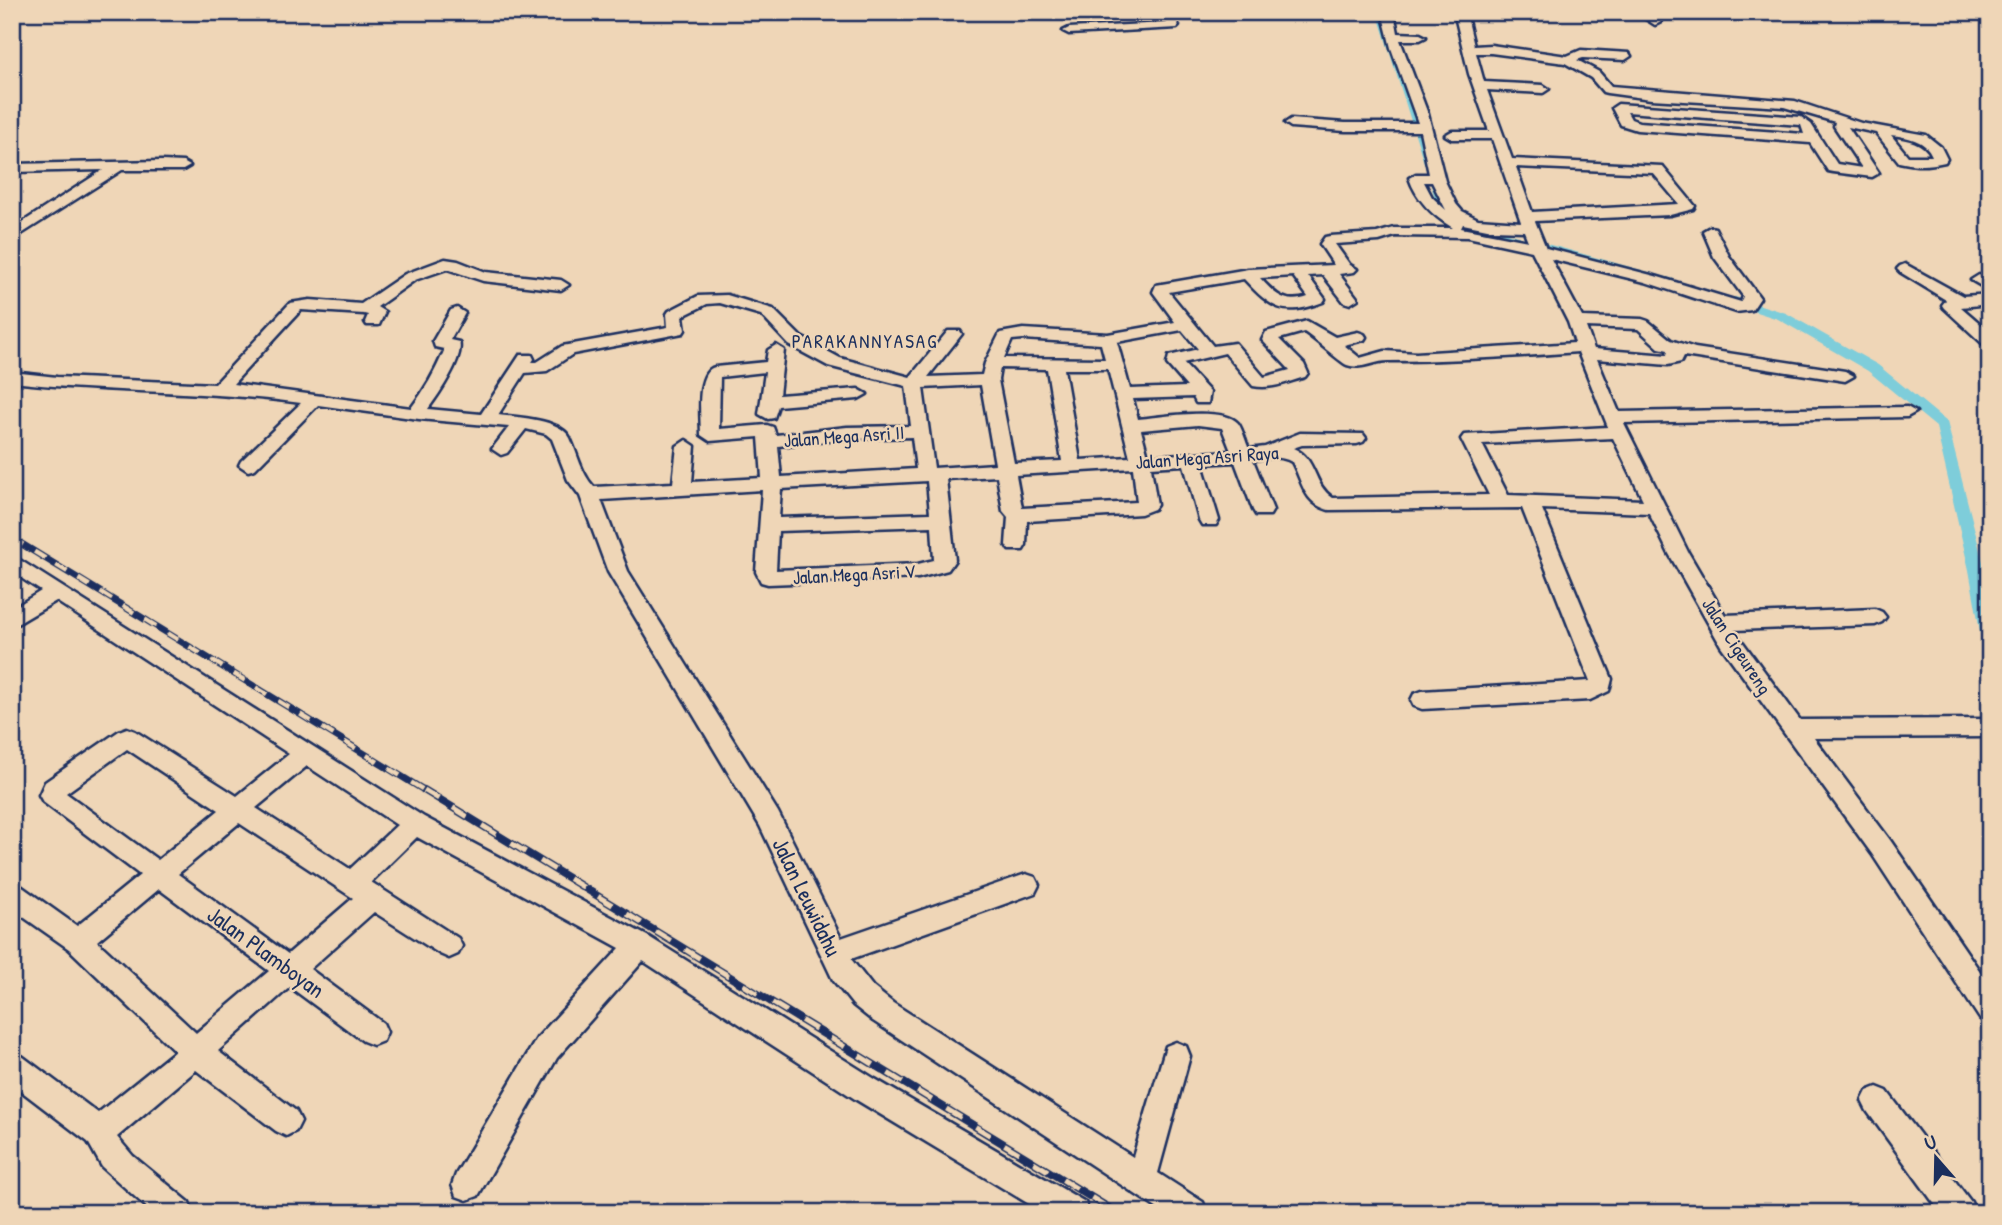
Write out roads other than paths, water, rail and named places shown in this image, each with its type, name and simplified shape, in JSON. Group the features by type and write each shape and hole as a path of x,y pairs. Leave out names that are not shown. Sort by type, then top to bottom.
{"street":[{"path":"1069,17 1068,37 1173,26 1166,12"},
{"path":"1388,12 1431,177 1451,208 1463,218 1534,238 1736,307 1750,303"},
{"name":"Jalan Cigeureng","path":"1461,18 1480,86 1534,238 1576,322 1616,425 1656,507 1719,623 1792,729 1881,847 1989,1008"},
{"path":"1394,36 1420,37"},
{"path":"1469,50 1491,49 1568,60 1595,75 1607,89 1626,122 1637,126 1813,139"},
{"path":"1568,60 1581,54 1625,55"},
{"path":"1480,86 1543,89"},
{"path":"1607,89 1789,104 1880,130"},
{"path":"1789,104 1833,168 1872,173 1841,126 1842,121"},
{"path":"1618,108 1801,121"},
{"path":"1291,123 1345,128 1418,127"},
{"path":"1452,135 1497,135"},
{"path":"1350,299 1327,244 1329,240 1379,237 1394,232 1468,233 1534,238 1688,206 1662,173 1653,168 1508,163"},
{"path":"12,236 122,165"},
{"path":"12,168 183,166"},
{"path":"1431,177 1416,177 1430,207 1468,233"},
{"path":"1710,231 1722,257 1751,295 1750,303"},
{"path":"220,388 293,308 310,304 368,316 410,277 445,264 453,264 483,276 561,285"},
{"path":"1643,268 1750,303"},
{"path":"1905,269 1961,302"},
{"path":"1208,350 1185,325 1161,292 1162,288 1248,274 1340,270"},
{"path":"1248,274 1279,305 1288,307 1317,299 1297,271"},
{"path":"485,421 524,363 541,367 568,350 677,330 675,314 678,310 704,299 721,298 766,312 795,341 835,362 914,383 1055,363 1114,364"},
{"path":"1990,299 1953,302 1950,307 1990,341"},
{"path":"416,413 435,390 437,377 453,353 453,346 441,344 441,341 457,313"},
{"path":"1576,322 1642,324 1665,344 1676,349 1845,376"},
{"path":"1108,339 1141,462 1147,505 1141,508 1018,515 1013,511 1005,470 991,372 1002,341 1012,333 1108,339 1185,325"},
{"path":"1203,420 1201,392 1174,362 1181,357 1208,350 1232,349 1259,382 1265,383 1299,373 1270,340 1272,335 1307,326 1332,343 1349,360 1360,363 1385,356 1416,358 1586,350 1668,360 1675,358 1676,349"},
{"path":"914,383 954,334"},
{"path":"1332,343 1358,337"},
{"name":"Jalan Mega Asri V","path":"775,358 769,401 768,436 772,479 765,572 768,578 931,569 945,560 941,519 919,431 914,383"},
{"name":"Jalan Mega Asri II","path":"775,358 715,372 711,376 710,435 768,436 859,413 919,431"},
{"path":"834,396 835,362"},
{"path":"1055,363 1072,466"},
{"path":"855,368 859,413"},
{"path":"12,377 57,382 220,388 485,421 522,423"},
{"path":"1123,394 1201,392"},
{"path":"769,401 834,396 859,413"},
{"path":"248,465 314,400"},
{"path":"1502,501 1470,439 1616,425 1907,412"},
{"path":"1130,425 1203,420 1228,423 1263,510"},
{"path":"501,449 522,423"},
{"name":"Jalan Leuwidahu","path":"522,423 552,430 564,442 577,480 589,494 618,572 769,819 819,916 833,953 852,984 883,1012 1192,1213"},
{"path":"1272,449 1300,439 1357,438"},
{"path":"686,446 686,490"},
{"name":"Jalan Mega Asri Raya","path":"589,494 686,490 772,479 931,475 1242,456 1272,449 1297,455 1306,468 1308,480 1315,493 1329,504 1502,501 1656,507"},
{"path":"1191,459 1209,520"},
{"path":"1422,700 1590,691 1601,685 1601,678 1530,503"},
{"path":"1016,545 1018,515"},
{"path":"767,525 941,519"},
{"path":"12,562 415,824 640,945 865,1088 1074,1213"},
{"path":"12,620 57,591"},
{"path":"1719,623 1875,617"},
{"path":"1792,729 1990,728"},
{"name":"Jalan Plamboyan","path":"238,809 128,737 53,789 51,795 373,1032"},
{"path":"78,941 306,752"},
{"path":"238,809 449,946"},
{"path":"177,1213 109,1154 102,1140 102,1134 108,1124 291,970 362,891 415,824"},
{"path":"833,953 1026,885"},
{"path":"12,894 78,941 196,1052 286,1121"},
{"path":"467,1185 547,1048 640,945"},
{"path":"1141,1181 1175,1056"},
{"path":"12,1066 102,1134"},
{"path":"1877,1101 1960,1213"}],"waterway":[{"path":"1381,12 1440,198 1459,223 1670,281"},
{"path":"1735,301 1782,316 1873,368 1942,425 1977,570 1990,642"}],"railway":[{"path":"12,538 427,792"},
{"path":"424,790 1117,1213"}],"district":[{"name":"PARAKANNYASAG","path":"865,341"}]}
